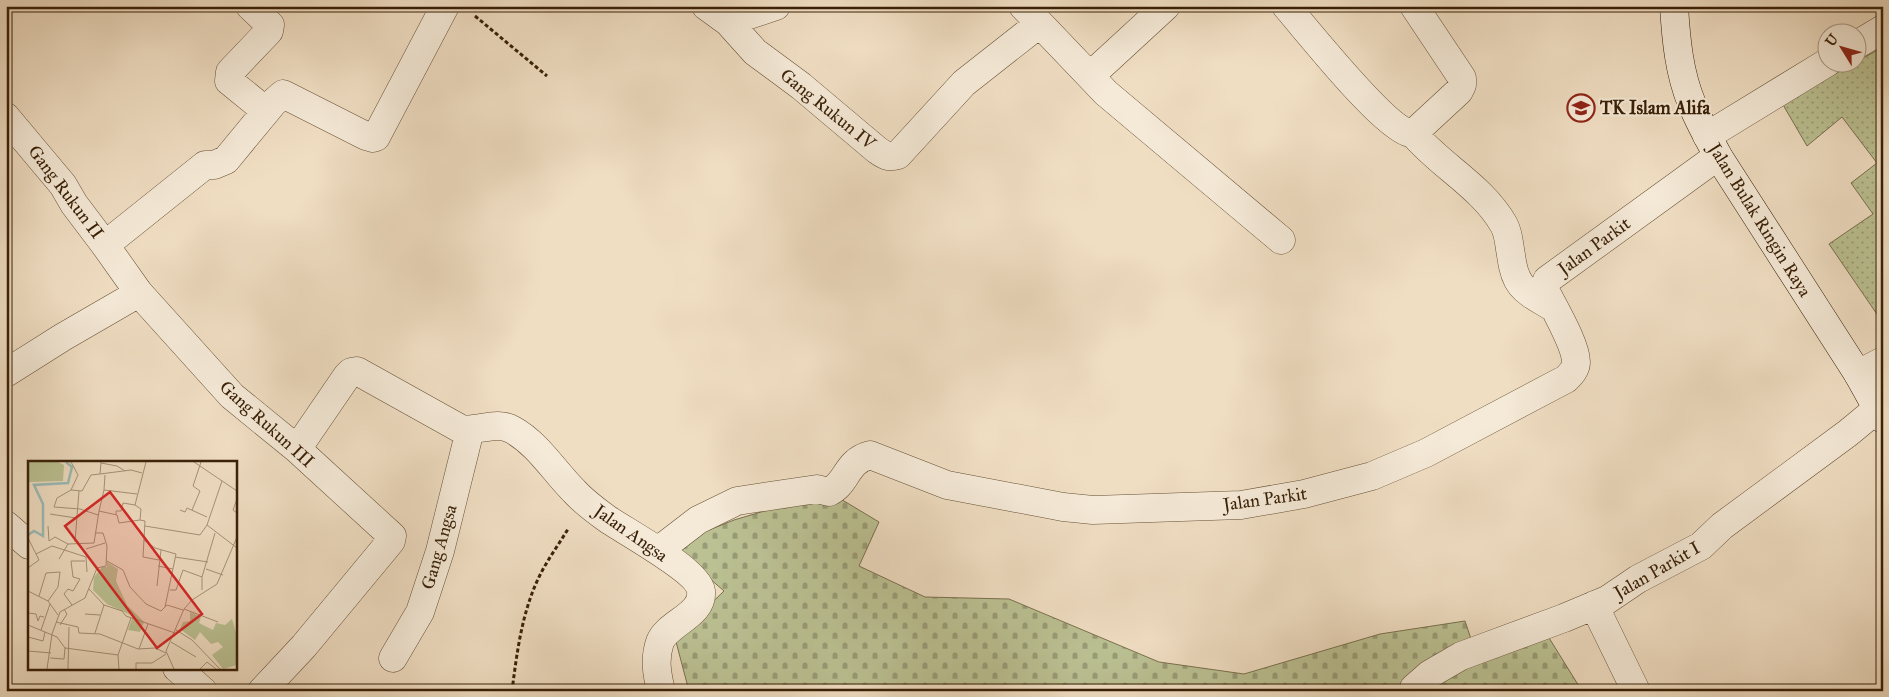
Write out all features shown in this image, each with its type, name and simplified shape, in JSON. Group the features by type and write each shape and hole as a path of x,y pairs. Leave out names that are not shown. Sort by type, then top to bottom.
{"street":[{"path":"250,6 270,25 269,31 230,72 229,81 266,111"},
{"name":"Gang Rukun IV","path":"706,6 728,22 755,52 801,86 881,153 892,157 898,154 1031,15"},
{"path":"728,22 776,6"},
{"path":"1090,76 1166,6"},
{"path":"1286,6 1367,100 1407,132 1418,130 1459,91 1462,85 1462,78 1414,6"},
{"name":"Jalan Bulak Ringin Raya","path":"1674,6 1679,58 1692,105 1713,146 1858,374 1880,414"},
{"path":"105,245 205,165 214,165 226,160 266,111 283,94 373,138 376,136 458,9"},
{"path":"1031,15 1106,93 1281,240"},
{"path":"1866,39 1883,29"},
{"name":"Jalan Parkit","path":"659,550 698,520 737,501 817,489 829,492 836,489 850,467 860,458 870,455 947,485 1030,501 1093,510 1241,505 1304,494 1372,476 1426,453 1566,379 1574,370 1576,363 1574,351 1546,292 1547,280 1713,146 1816,71"},
{"name":"Gang Rukun II","path":"6,117 63,185 74,204 105,245"},
{"path":"1412,132 1426,147 1478,192 1502,223 1508,236 1515,277 1530,294 1554,308"},
{"name":"Gang Rukun III","path":"105,245 139,293 232,396 297,449 392,536 304,646 262,691"},
{"path":"6,373 139,293"},
{"path":"1858,374 1883,361"},
{"path":"297,449 347,376 351,372 357,371 466,430"},
{"name":"Jalan Parkit I","path":"1414,691 1414,688 1430,674 1461,656 1594,606 1607,600 1638,579 1701,546 1722,526 1848,433 1880,414"},
{"name":"Jalan Angsa","path":"466,430 489,426 511,428 536,448 574,492 606,518 659,550 699,585 701,593 698,604 692,612 667,630 660,640 656,669 661,691"},
{"name":"Gang Angsa","path":"393,658 420,612 434,569 466,430"},
{"path":"6,525 28,544"},
{"path":"1594,606 1636,691"},
{"path":"179,670 203,691"}],"path":[{"path":"458,9 547,76"},
{"path":"512,691 518,645 540,574 585,501"}],"green space":[{"path":"1883,47 1883,323 1829,244 1873,214 1851,183 1877,163 1842,117 1807,146 1782,103 1838,72 1866,72 1866,56"},
{"path":"829,492 879,522 859,566 925,597 1009,599 1159,662 1244,674 1380,634 1465,621 1471,639 1546,633 1582,691 689,691 675,638 724,591 671,545 734,520"}],"place":[{"name":"TK Islam Alifa","path":"1581,108"}]}
